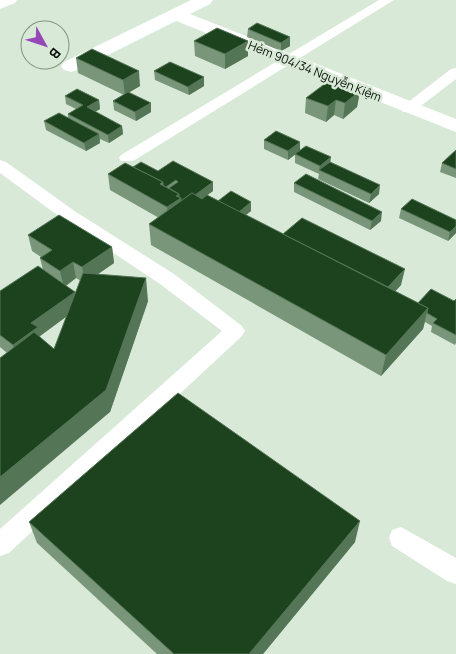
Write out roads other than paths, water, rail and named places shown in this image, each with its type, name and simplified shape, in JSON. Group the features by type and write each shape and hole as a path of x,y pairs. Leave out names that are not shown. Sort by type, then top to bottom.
{"street":[{"path":"71,66 204,0"},
{"name":"Hẻm 904/34 Nguyễn Kiệm","path":"175,14 456,126"}],"lane":[{"path":"0,4 11,0"},
{"path":"126,158 388,0"},
{"path":"408,108 456,72"},
{"path":"0,165 70,216 167,279 235,331 0,545"},
{"path":"401,538 456,571"}]}
